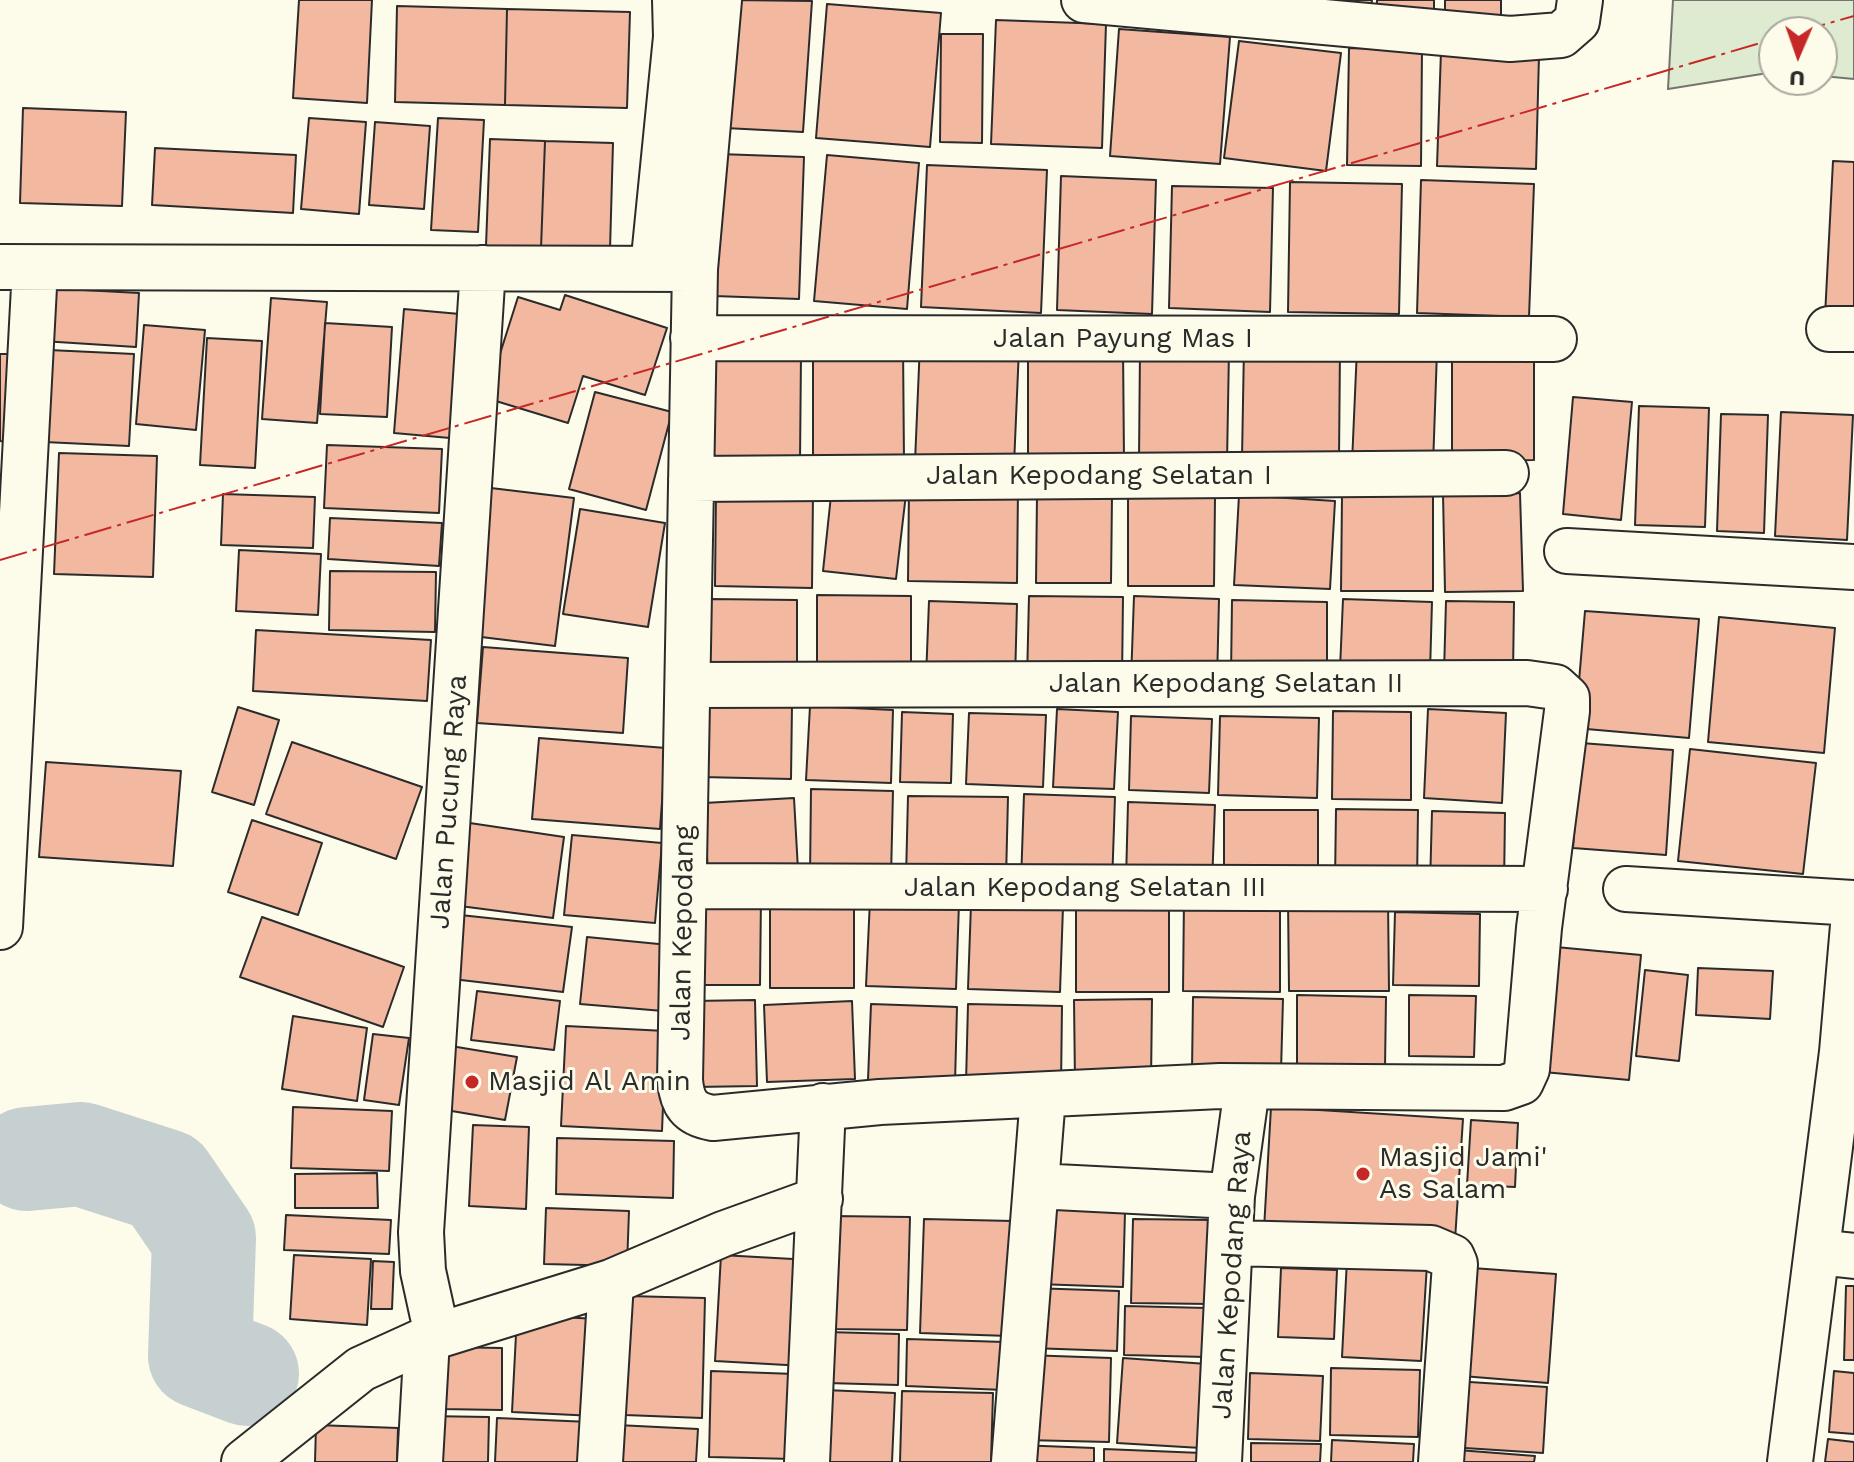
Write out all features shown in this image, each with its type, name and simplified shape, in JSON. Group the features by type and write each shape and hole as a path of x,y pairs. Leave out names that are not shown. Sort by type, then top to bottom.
{"street":[{"path":"674,268 675,0"},
{"path":"674,268 719,0"},
{"path":"1084,0 1510,39 1561,35 1577,21 1580,0"},
{"path":"0,927 18,268 674,268"},
{"name":"Jalan Pucung Raya","path":"420,1462 432,1330 421,1232 483,268"},
{"name":"Jalan Kepodang","path":"674,268 693,338 682,1100 697,1115 713,1118 823,1106 1247,1088 1504,1088 1521,1082 1527,1069 1545,889"},
{"name":"Jalan Payung Mas I","path":"693,338 1554,339"},
{"name":"Jalan Kepodang Selatan I","path":"691,479 1506,473"},
{"path":"1567,551 1854,567"},
{"name":"Jalan Kepodang Selatan II","path":"688,685 1527,683 1555,687 1567,698 1567,711 1545,889"},
{"name":"Jalan Kepodang Selatan III","path":"685,886 1545,889"},
{"path":"1626,889 1854,903"},
{"path":"1790,1462 1835,1254 1854,914"},
{"name":"Jalan Kepodang Raya","path":"1219,1462 1232,1196 1247,1088"},
{"path":"1014,1462 1043,1096"},
{"path":"807,1462 823,1106"},
{"path":"1036,1186 1232,1196"},
{"path":"244,1462 361,1369 432,1330 611,1282 723,1234 820,1199"},
{"path":"1230,1243 1431,1248 1452,1257 1455,1264 1441,1462"},
{"path":"600,1462 611,1282"}],"green space":[{"path":"1673,0 1854,0 1854,79 1838,78 1838,16 1758,16 1758,75 1668,89"}],"building":[{"path":"299,0 372,0 367,103 293,98"},
{"path":"734,0 812,1 803,132 725,128"},
{"path":"1303,0 1372,0 1371,8"},
{"path":"1377,0 1434,0 1434,13 1377,10"},
{"path":"1445,0 1501,0 1501,20 1445,19"},
{"path":"827,4 941,13 930,147 816,138"},
{"path":"397,6 507,9 505,105 395,102"},
{"path":"507,9 630,12 627,108 505,105"},
{"path":"996,20 1106,24 1102,148 991,144"},
{"path":"1119,29 1230,37 1220,164 1110,156"},
{"path":"941,34 983,34 982,143 940,142"},
{"path":"1239,41 1341,53 1326,171 1224,158"},
{"path":"1349,48 1422,49 1421,166 1347,165"},
{"path":"1441,51 1539,55 1536,169 1437,166"},
{"path":"23,108 126,112 122,206 20,203"},
{"path":"309,118 366,122 359,214 301,209"},
{"path":"438,118 484,120 478,232 431,230"},
{"path":"375,122 430,126 424,209 369,205"},
{"path":"490,139 545,141 541,248 486,246"},
{"path":"545,141 613,143 610,250 541,248"},
{"path":"155,148 296,155 293,213 152,205"},
{"path":"719,154 804,157 799,299 714,296"},
{"path":"827,155 919,163 907,309 814,301"},
{"path":"1833,161 1854,162 1854,317 1825,316"},
{"path":"927,165 1047,170 1041,313 921,307"},
{"path":"1061,176 1156,180 1152,314 1057,310"},
{"path":"1421,180 1534,184 1529,317 1417,313"},
{"path":"1290,182 1402,184 1399,314 1288,312"},
{"path":"1172,186 1273,188 1270,312 1169,308"},
{"path":"45,288 139,293 136,347 42,341"},
{"path":"565,295 667,328 645,395 583,376 568,423 486,398 518,297 560,310"},
{"path":"271,298 327,302 317,423 262,419"},
{"path":"404,309 471,315 461,439 394,433"},
{"path":"325,323 392,327 387,417 320,414"},
{"path":"144,325 205,330 196,430 136,424"},
{"path":"207,338 262,341 255,468 200,465"},
{"path":"920,343 1019,348 1014,465 915,462"},
{"path":"813,344 903,344 904,462 813,463"},
{"path":"1244,346 1340,347 1339,459 1242,458"},
{"path":"1123,347 1124,461 1028,462 1028,348"},
{"path":"1140,348 1229,350 1227,462 1139,460"},
{"path":"1357,348 1437,351 1433,466 1352,463"},
{"path":"49,350 134,354 129,446 44,442"},
{"path":"704,352 801,353 800,462 704,460"},
{"path":"0,354 8,354 6,442 0,441"},
{"path":"1452,354 1534,354 1534,460 1452,461"},
{"path":"595,392 672,412 646,510 569,489"},
{"path":"1573,397 1632,402 1621,520 1563,514"},
{"path":"1639,406 1709,408 1705,527 1635,525"},
{"path":"1781,412 1853,415 1847,540 1775,536"},
{"path":"1721,414 1768,415 1764,533 1717,531"},
{"path":"327,445 442,449 439,513 324,508"},
{"path":"59,453 157,456 153,577 54,574"},
{"path":"832,486 906,494 896,579 823,571"},
{"path":"909,487 1018,488 1017,583 908,581"},
{"path":"491,488 574,498 555,646 473,636"},
{"path":"716,491 813,493 812,588 715,586"},
{"path":"1520,493 1523,591 1445,592 1443,494"},
{"path":"223,494 315,497 313,548 221,545"},
{"path":"1037,495 1112,496 1111,583 1036,583"},
{"path":"1239,495 1335,501 1330,589 1234,585"},
{"path":"1342,495 1433,495 1433,591 1341,591"},
{"path":"1128,498 1215,498 1214,586 1128,586"},
{"path":"580,509 665,523 648,627 563,614"},
{"path":"330,518 442,523 439,566 328,559"},
{"path":"239,550 321,554 318,615 236,611"},
{"path":"330,571 436,572 435,632 329,630"},
{"path":"817,595 911,596 911,678 817,678"},
{"path":"1029,596 1123,597 1122,681 1027,680"},
{"path":"1134,596 1219,599 1217,683 1131,680"},
{"path":"709,599 797,600 797,677 710,677"},
{"path":"1343,599 1432,602 1430,672 1340,669"},
{"path":"1232,600 1327,602 1327,676 1231,675"},
{"path":"929,601 1017,604 1015,681 926,678"},
{"path":"1446,601 1514,602 1513,675 1444,673"},
{"path":"1585,611 1699,619 1689,738 1575,728"},
{"path":"1719,617 1835,628 1824,753 1708,742"},
{"path":"256,630 431,640 427,701 253,691"},
{"path":"483,647 628,658 623,733 477,723"},
{"path":"704,702 792,705 791,779 701,777"},
{"path":"810,706 893,710 891,783 806,780"},
{"path":"238,707 279,720 254,805 212,792"},
{"path":"1057,709 1118,712 1114,789 1053,787"},
{"path":"1428,709 1506,713 1502,803 1424,798"},
{"path":"1333,711 1411,712 1411,800 1332,799"},
{"path":"902,712 953,714 951,783 900,782"},
{"path":"969,713 1046,715 1043,787 966,784"},
{"path":"1131,716 1212,719 1209,793 1129,790"},
{"path":"1220,716 1319,718 1317,798 1218,795"},
{"path":"539,738 666,748 660,829 532,819"},
{"path":"292,742 422,787 396,859 266,814"},
{"path":"1581,743 1673,750 1666,855 1573,848"},
{"path":"1690,749 1816,763 1803,874 1678,861"},
{"path":"46,762 181,771 173,866 39,857"},
{"path":"811,789 893,791 891,877 810,876"},
{"path":"1024,794 1115,797 1112,885 1021,882"},
{"path":"908,796 1008,797 1006,879 906,878"},
{"path":"794,798 798,870 708,874 704,803"},
{"path":"1128,802 1215,805 1212,884 1126,881"},
{"path":"1336,809 1418,810 1417,884 1335,883"},
{"path":"1224,810 1318,810 1318,884 1224,885"},
{"path":"1432,811 1505,813 1504,887 1430,886"},
{"path":"252,820 322,843 298,915 228,892"},
{"path":"463,822 564,837 553,918 452,905"},
{"path":"572,835 662,843 655,923 564,915"},
{"path":"694,895 761,896 760,985 694,985"},
{"path":"1184,898 1280,899 1280,992 1183,991"},
{"path":"1388,899 1389,991 1289,991 1288,900"},
{"path":"770,900 854,900 854,988 770,988"},
{"path":"870,900 959,903 956,989 866,986"},
{"path":"1169,903 1169,992 1076,992 1076,904"},
{"path":"971,904 1063,907 1060,992 968,989"},
{"path":"1395,912 1480,914 1479,986 1393,985"},
{"path":"451,914 572,927 563,992 444,978"},
{"path":"262,917 404,967 383,1027 240,977"},
{"path":"587,937 669,945 663,1011 580,1004"},
{"path":"1545,946 1641,955 1629,1080 1533,1071"},
{"path":"1698,968 1773,971 1770,1019 1696,1015"},
{"path":"1645,970 1688,975 1679,1061 1636,1056"},
{"path":"477,991 560,1001 554,1050 471,1040"},
{"path":"1297,995 1386,997 1385,1069 1297,1069"},
{"path":"1409,995 1476,996 1474,1057 1409,1056"},
{"path":"1193,997 1283,999 1281,1071 1192,1070"},
{"path":"1152,999 1151,1082 1075,1082 1074,1000"},
{"path":"755,1000 757,1086 695,1087 693,1001"},
{"path":"852,1001 855,1079 767,1082 764,1005"},
{"path":"871,1004 957,1007 955,1083 868,1080"},
{"path":"968,1004 1062,1006 1061,1086 966,1083"},
{"path":"293,1016 367,1028 357,1101 282,1089"},
{"path":"566,1026 666,1031 662,1131 561,1126"},
{"path":"373,1034 409,1038 399,1105 364,1100"},
{"name":"Masjid Al Amin","path":"439,1044 517,1057 505,1120 428,1107"},
{"path":"293,1107 392,1111 389,1171 291,1168"},
{"name":"Masjid Jami' As Salam","path":"1271,1107 1463,1119 1455,1240 1264,1229"},
{"path":"1471,1120 1518,1123 1515,1187 1467,1185"},
{"path":"473,1125 529,1127 526,1209 469,1206"},
{"path":"557,1138 674,1141 673,1198 556,1194"},
{"path":"377,1173 378,1208 295,1208 295,1174"},
{"path":"546,1208 629,1211 627,1266 544,1264"},
{"path":"1040,1209 1125,1212 1123,1287 1037,1284"},
{"path":"286,1215 391,1220 389,1254 284,1250"},
{"path":"833,1216 910,1217 907,1330 830,1329"},
{"path":"924,1219 1013,1221 1009,1336 920,1333"},
{"path":"1133,1219 1212,1220 1210,1304 1131,1303"},
{"path":"294,1255 371,1259 367,1325 290,1319"},
{"path":"721,1255 811,1260 804,1366 715,1361"},
{"path":"1347,1259 1427,1264 1421,1361 1342,1357"},
{"path":"373,1261 394,1262 392,1309 371,1309"},
{"path":"1458,1267 1556,1274 1548,1383 1450,1375"},
{"path":"1281,1268 1337,1270 1334,1339 1278,1337"},
{"path":"1846,1286 1854,1286 1854,1360 1844,1360"},
{"path":"1032,1288 1119,1291 1117,1351 1030,1348"},
{"path":"628,1296 705,1298 702,1418 625,1415"},
{"path":"1125,1306 1208,1308 1206,1357 1124,1355"},
{"path":"517,1315 599,1319 595,1416 512,1412"},
{"path":"827,1332 899,1334 898,1385 827,1383"},
{"path":"907,1339 1005,1342 1004,1390 906,1386"},
{"path":"441,1347 502,1348 502,1410 440,1409"},
{"path":"1026,1355 1111,1358 1109,1442 1024,1440"},
{"path":"1123,1358 1207,1364 1201,1448 1117,1443"},
{"path":"1331,1368 1420,1370 1418,1437 1330,1435"},
{"path":"711,1371 795,1374 793,1459 709,1457"},
{"path":"1834,1371 1854,1373 1854,1434 1829,1432"},
{"path":"1250,1373 1323,1376 1320,1441 1248,1439"},
{"path":"1454,1381 1547,1387 1543,1453 1449,1447"},
{"path":"825,1390 895,1393 892,1462 823,1462"},
{"path":"902,1391 993,1393 991,1462 900,1462"},
{"path":"426,1416 489,1417 488,1462 425,1462"},
{"path":"497,1418 590,1422 589,1462 495,1462"},
{"path":"316,1425 398,1428 397,1462 315,1462"},
{"path":"617,1425 698,1429 696,1462 615,1462"},
{"path":"1828,1439 1854,1442 1854,1462 1825,1462"},
{"path":"1332,1440 1414,1444 1413,1462 1331,1462"},
{"path":"1251,1443 1321,1444 1320,1462 1251,1462"},
{"path":"1018,1445 1094,1448 1094,1462 1018,1462"},
{"path":"1104,1449 1202,1453 1202,1462 1104,1462"},
{"path":"1445,1449 1535,1456 1534,1462 1444,1462"}],"waterway":[{"path":"27,1159 81,1154 165,1181 204,1238 200,1356 247,1374"},
{"path":"0,1188 27,1159"}],"power":[{"path":"1838,21 1854,16"},
{"path":"0,560 1758,44"}],"place":[{"name":"Masjid Al Amin","path":"472,1082"},
{"name":"Masjid Jami' As Salam","path":"1363,1174"}]}
